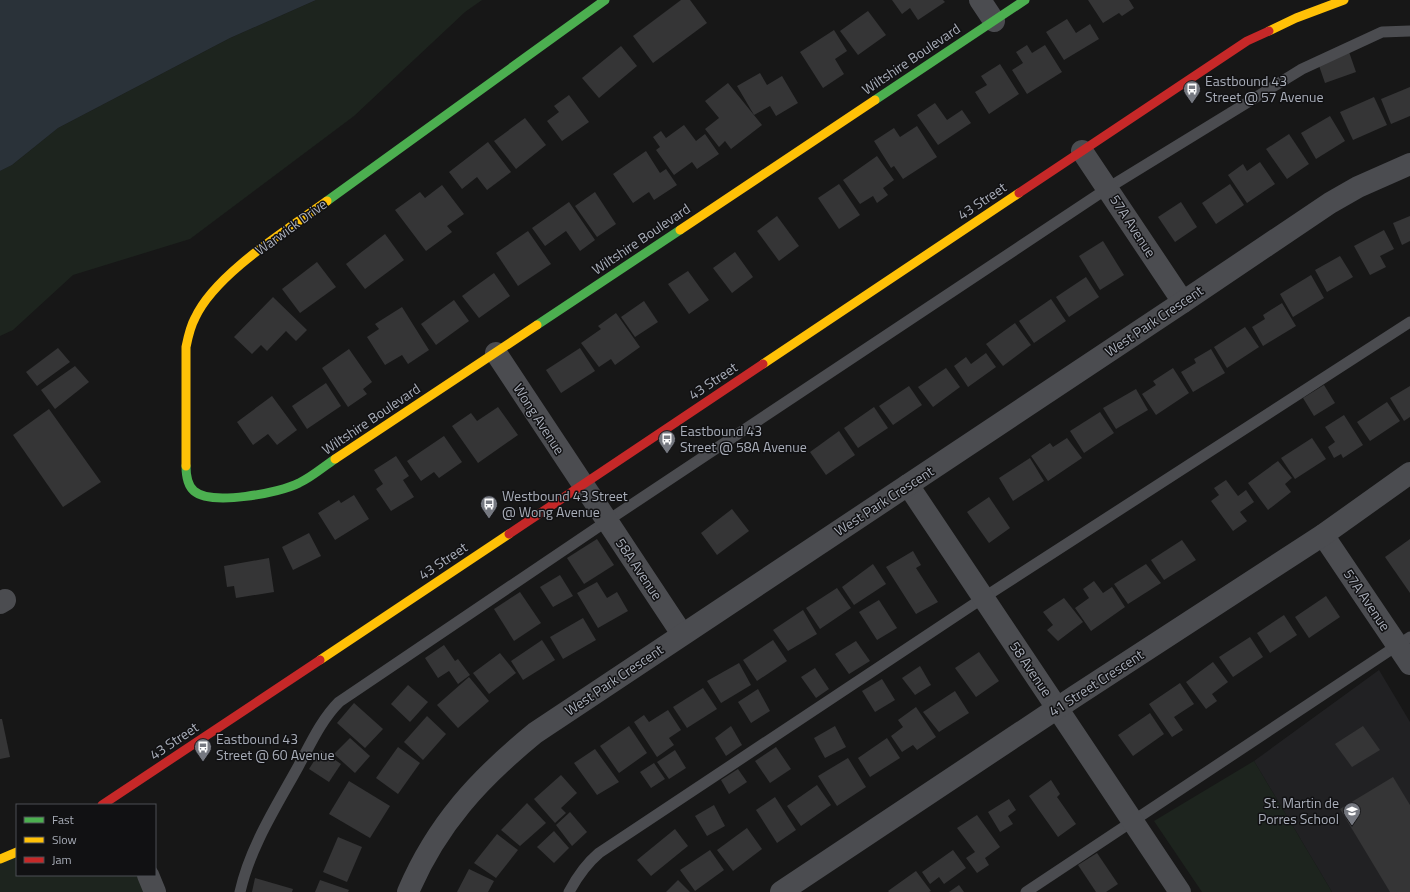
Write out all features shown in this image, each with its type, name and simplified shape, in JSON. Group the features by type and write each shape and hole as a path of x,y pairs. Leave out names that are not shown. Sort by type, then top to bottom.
{"street":[{"name":"Warwick Drive","path":"269,493 240,498 206,497 196,493 190,488 186,474 186,347 188,334 193,319 202,304 214,289 255,253 605,0"},
{"path":"980,0 994,21"},
{"name":"Wiltshire Boulevard","path":"269,493 299,483 1025,0"},
{"name":"43 Street","path":"105,804 1247,42 1296,18 1344,0"},
{"name":"57A Avenue","path":"1082,151 1183,302"},
{"name":"West Park Crescent","path":"408,892 420,864 434,840 468,795 507,756 535,733 1183,302 1330,202 1364,184 1410,164"},
{"name":"Wong Avenue","path":"496,353 583,485"},
{"name":"41 Street Crescent","path":"780,892 1057,708 1323,535 1410,473"},
{"name":"58A Avenue","path":"583,485 682,634"},
{"name":"58 Avenue","path":"908,485 1180,892"},
{"name":"57A Avenue","path":"1323,535 1404,642 1410,664"},
{"path":"0,859 16,852"},
{"path":"148,876 154,892"}],"lane":[{"path":"240,892 246,869 268,821 325,718 339,702 607,521 1108,188 1302,69 1382,32 1410,31"},
{"path":"569,892 574,881 588,862 599,853 983,598 1410,322"},
{"path":"1026,892 1404,642"}],"shaded area":[{"path":"0,0 316,0 230,38 58,128 12,165 0,171"},
{"path":"316,0 482,0 465,12 354,116 190,239 73,275 13,330 0,336 0,171 12,165 58,128 230,38"},
{"name":"St. Martin de Porres School","path":"1379,670 1410,722 1410,892 1332,892 1254,761"},
{"path":"1254,761 1332,892 1202,892 1154,821"},
{"path":"16,852 16,876 148,876 155,892 0,892 0,859"}],"building":[{"path":"681,0 690,0 707,23 653,63 633,36"},
{"path":"892,0 943,0 945,2 918,20 910,8 902,14"},
{"path":"1088,0 1129,0 1134,8 1122,16 1119,13 1103,23"},
{"path":"868,11 886,35 858,55 840,31"},
{"path":"1067,19 1076,33 1090,24 1099,39 1064,60 1046,32"},
{"path":"834,30 847,51 835,59 844,74 823,88 800,52"},
{"path":"1027,45 1032,53 1045,45 1062,72 1027,94 1012,70 1023,63 1016,52"},
{"path":"621,46 637,66 599,98 582,78"},
{"path":"1348,49 1356,72 1325,83 1317,60"},
{"path":"1000,64 1019,94 989,114 975,92 987,85 981,76"},
{"path":"760,73 767,85 782,76 798,103 776,116 770,106 754,115 737,86"},
{"path":"728,83 762,125 731,149 725,141 719,147 705,129 719,118 705,101"},
{"path":"1410,87 1410,116 1391,124 1381,99"},
{"path":"569,95 589,122 562,141 547,121 559,112 554,106"},
{"path":"1374,97 1387,125 1353,140 1340,112"},
{"path":"935,103 947,120 962,110 971,123 938,145 917,115"},
{"path":"1330,116 1345,141 1316,159 1301,133"},
{"path":"525,118 546,145 516,169 494,141"},
{"path":"684,125 696,141 705,134 719,154 697,169 692,162 674,175 656,150 660,147 653,137 661,131 666,138"},
{"path":"917,126 937,157 903,179 894,166 891,168 874,141 894,128 900,137"},
{"path":"1289,134 1309,164 1287,179 1266,149"},
{"path":"488,142 511,172 487,190 477,177 462,189 449,172"},
{"path":"646,151 660,173 666,169 677,185 654,200 649,192 633,203 613,174"},
{"path":"877,156 894,180 883,188 888,195 877,203 873,196 860,204 843,180"},
{"path":"1260,162 1275,184 1247,203 1228,175 1243,164 1247,171"},
{"path":"839,184 860,215 839,229 818,198"},
{"path":"1230,184 1244,205 1216,224 1202,203"},
{"path":"442,185 464,214 447,226 452,232 426,251 395,210 420,192 425,198"},
{"path":"595,192 616,224 597,237 575,206"},
{"path":"569,202 595,240 580,251 566,231 545,246 532,228"},
{"path":"1181,202 1197,227 1175,242 1158,217"},
{"path":"777,216 799,246 779,261 757,231"},
{"path":"1410,216 1410,241 1402,245 1393,223"},
{"path":"1384,230 1394,249 1380,256 1386,267 1370,275 1354,246"},
{"path":"528,231 551,264 518,286 496,253"},
{"path":"385,234 404,260 365,289 346,264"},
{"path":"1103,241 1124,275 1100,290 1079,256"},
{"path":"735,252 753,277 732,293 713,268"},
{"path":"1340,256 1353,277 1327,292 1315,270"},
{"path":"317,262 336,287 300,313 282,289"},
{"path":"688,271 709,300 689,314 668,284"},
{"path":"494,273 510,296 479,318 462,296"},
{"path":"1311,275 1324,298 1293,317 1280,294"},
{"path":"1086,277 1099,297 1069,317 1056,297"},
{"path":"273,297 307,330 296,341 286,331 267,351 261,345 252,354 234,337"},
{"path":"1051,299 1066,321 1034,343 1019,321"},
{"path":"454,300 469,321 436,345 421,324"},
{"path":"644,301 658,322 635,337 621,317"},
{"path":"1282,303 1296,326 1263,346 1252,327 1265,319 1263,315"},
{"path":"402,307 429,350 408,364 402,355 385,365 367,337 379,329 375,324"},
{"path":"616,313 640,347 615,365 611,359 599,367 581,343 601,329 598,326"},
{"path":"1015,323 1031,345 1003,366 986,344"},
{"path":"1245,327 1259,347 1227,368 1214,347"},
{"path":"58,348 70,362 37,386 26,372"},
{"path":"580,348 595,371 561,393 546,370"},
{"path":"349,349 372,382 363,389 367,394 348,407 322,368"},
{"path":"1211,349 1225,373 1193,392 1181,372 1196,363 1194,359"},
{"path":"986,353 996,367 968,387 954,366 966,357 971,364"},
{"path":"75,366 89,382 55,409 41,390"},
{"path":"946,368 960,387 933,407 918,387"},
{"path":"1173,368 1189,393 1156,415 1142,394 1156,385 1153,381"},
{"path":"326,383 341,406 307,429 292,406"},
{"path":"1324,385 1335,403 1314,416 1303,398"},
{"path":"909,386 922,405 893,425 879,406"},
{"path":"1410,386 1410,417 1404,421 1390,398"},
{"path":"1136,389 1148,410 1116,429 1103,408"},
{"path":"272,396 297,430 277,445 268,434 253,445 237,422"},
{"path":"1387,402 1400,421 1370,441 1357,422"},
{"path":"498,407 518,435 478,463 452,426 471,413 477,421"},
{"path":"874,407 888,428 858,448 844,428"},
{"path":"49,409 101,482 63,507 13,435"},
{"path":"1100,412 1114,433 1084,453 1070,431"},
{"path":"1344,415 1363,445 1343,458 1341,454 1334,458 1328,447 1335,442 1325,427"},
{"path":"839,431 855,455 826,475 810,452"},
{"path":"444,436 462,462 439,478 434,472 421,481 407,461"},
{"path":"1067,438 1082,458 1048,481 1031,456 1050,443 1053,447"},
{"path":"1312,438 1326,459 1295,479 1281,458"},
{"path":"396,456 409,476 403,480 414,497 391,511 376,489 383,484 374,470"},
{"path":"1030,458 1044,481 1013,501 999,478"},
{"path":"1278,461 1292,478 1285,484 1291,492 1268,510 1248,483"},
{"path":"1226,480 1238,496 1246,490 1254,502 1240,512 1247,521 1233,531 1211,501 1219,495 1214,488"},
{"path":"354,495 369,519 335,540 318,513 339,500 341,503"},
{"path":"989,497 1010,528 989,543 967,512"},
{"path":"732,509 749,531 717,555 701,533"},
{"path":"309,533 321,556 293,570 282,547"},
{"path":"597,539 614,565 584,584 567,558"},
{"path":"1410,539 1410,593 1385,557"},
{"path":"1182,540 1196,560 1164,580 1151,560"},
{"path":"913,551 921,565 916,568 938,602 916,614 886,567"},
{"path":"269,558 274,592 236,598 234,586 227,587 224,566"},
{"path":"873,564 886,584 854,605 842,587"},
{"path":"1146,564 1161,583 1128,604 1114,584"},
{"path":"560,575 573,596 553,607 540,587"},
{"path":"1094,581 1103,593 1112,587 1125,607 1091,631 1075,608 1089,598 1083,589"},
{"path":"597,582 607,598 617,592 628,611 598,628 577,593"},
{"path":"837,588 851,608 820,629 806,608"},
{"path":"520,592 541,623 514,641 494,609"},
{"path":"1326,596 1340,617 1309,638 1295,617"},
{"path":"1064,598 1083,622 1058,641 1047,630 1053,625 1043,612"},
{"path":"879,600 897,628 877,640 859,612"},
{"path":"803,610 817,634 788,651 773,630"},
{"path":"1284,615 1297,635 1270,653 1257,633"},
{"path":"583,618 596,640 563,659 550,637"},
{"path":"1250,637 1263,657 1233,677 1219,657"},
{"path":"542,640 555,660 523,680 511,661"},
{"path":"773,640 787,661 757,681 743,660"},
{"path":"856,641 870,661 849,674 835,654"},
{"path":"444,645 455,661 458,659 470,675 458,684 449,671 438,678 425,658"},
{"path":"979,652 999,681 976,697 955,668"},
{"path":"500,653 516,673 489,694 473,673"},
{"path":"1213,662 1228,682 1212,694 1217,701 1206,709 1186,682"},
{"path":"739,663 751,685 721,703 707,681"},
{"path":"920,666 931,685 915,695 902,678"},
{"path":"815,668 829,689 816,698 801,677"},
{"path":"469,677 489,701 458,728 437,705"},
{"path":"882,679 895,700 875,712 862,691"},
{"path":"1180,683 1194,704 1174,717 1183,730 1172,737 1149,704"},
{"path":"408,685 428,702 410,722 391,704"},
{"path":"703,688 717,709 687,728 673,707"},
{"path":"758,689 770,711 751,723 738,702"},
{"path":"955,691 969,713 939,732 923,712"},
{"path":"354,703 383,729 365,748 337,723"},
{"path":"916,707 936,737 917,750 913,745 902,752 891,736 903,727 898,720"},
{"path":"668,710 681,730 669,738 674,745 657,757 634,722 644,715 649,722"},
{"path":"1150,713 1164,734 1133,756 1118,735"},
{"path":"427,716 446,734 423,760 404,742"},
{"path":"0,719 2,719 10,757 0,759"},
{"path":"629,726 647,753 619,773 600,746"},
{"path":"731,726 742,745 726,756 715,738"},
{"path":"835,726 846,747 825,758 814,738"},
{"path":"1363,726 1380,750 1352,767 1335,744"},
{"path":"350,738 370,756 355,773 334,754"},
{"path":"887,738 900,758 870,777 858,758"},
{"path":"398,747 420,763 398,794 376,778"},
{"path":"776,747 791,769 770,783 755,761"},
{"path":"595,749 619,782 597,795 574,763"},
{"path":"321,750 341,764 329,782 309,769"},
{"path":"675,750 686,768 669,779 657,762"},
{"path":"848,758 866,787 837,806 818,776"},
{"path":"654,763 665,779 651,788 640,772"},
{"path":"738,769 747,782 729,794 721,780"},
{"path":"561,775 577,793 561,808 566,813 555,823 534,799"},
{"path":"1393,777 1410,805 1410,892 1390,892 1340,809"},
{"path":"1051,780 1060,794 1057,797 1076,824 1058,837 1029,796"},
{"path":"349,781 390,806 370,838 329,814"},
{"path":"817,785 831,805 801,826 787,806"},
{"path":"775,797 796,830 777,843 756,810"},
{"path":"1009,799 1016,810 1008,816 1013,824 1000,832 988,812"},
{"path":"527,803 546,823 520,846 501,830"},
{"path":"714,805 725,826 707,836 695,816"},
{"path":"570,812 587,832 572,846 556,825"},
{"path":"977,815 1000,847 985,858 989,865 977,873 966,858 975,852 957,828"},
{"path":"747,828 762,849 733,871 717,850"},
{"path":"675,829 688,846 651,876 637,860"},
{"path":"554,831 569,848 554,863 537,847"},
{"path":"497,834 518,850 496,878 474,863"},
{"path":"338,837 362,847 347,882 323,872"},
{"path":"710,850 724,870 695,891 680,870"},
{"path":"953,850 966,868 944,884 939,877 930,884 922,872"},
{"path":"1097,853 1118,884 1106,892 1096,892 1078,865"},
{"path":"469,869 494,881 488,892 457,892"},
{"path":"916,871 931,891 888,891"},
{"path":"255,878 293,889 292,892 252,892"},
{"path":"320,880 349,890 348,892 315,892"},
{"path":"678,880 690,892 666,892"},
{"path":"959,885 964,892 949,892"}],"traffic: fast":[{"path":"327,201 605,0"},
{"path":"875,100 1025,0"},
{"path":"537,325 680,230"},
{"path":"186,466 188,483 194,491 203,495 230,498 262,494 290,487 308,478 335,459"}],"traffic: slow":[{"path":"1269,31 1296,18 1344,0"},
{"path":"680,230 875,100"},
{"path":"763,364 1019,193"},
{"path":"186,466 186,347 190,328 195,318 218,285 235,269 273,239 327,201"},
{"path":"335,459 537,325"},
{"path":"320,660 509,534"},
{"path":"0,859 16,852"}],"traffic: jam":[{"path":"1019,193 1247,41 1269,31"},
{"path":"509,534 763,364"},
{"path":"104,804 320,660"}],"place":[{"name":"Eastbound 43 Street @ 57 Avenue","path":"1192,104"},
{"name":"Eastbound 43 Street @ 58A Avenue","path":"667,454"},
{"name":"Westbound 43 Street @ Wong Avenue","path":"489,519"},
{"name":"Eastbound 43 Street @ 60 Avenue","path":"203,762"},
{"name":"St. Martin de Porres School","path":"1352,826"}]}
